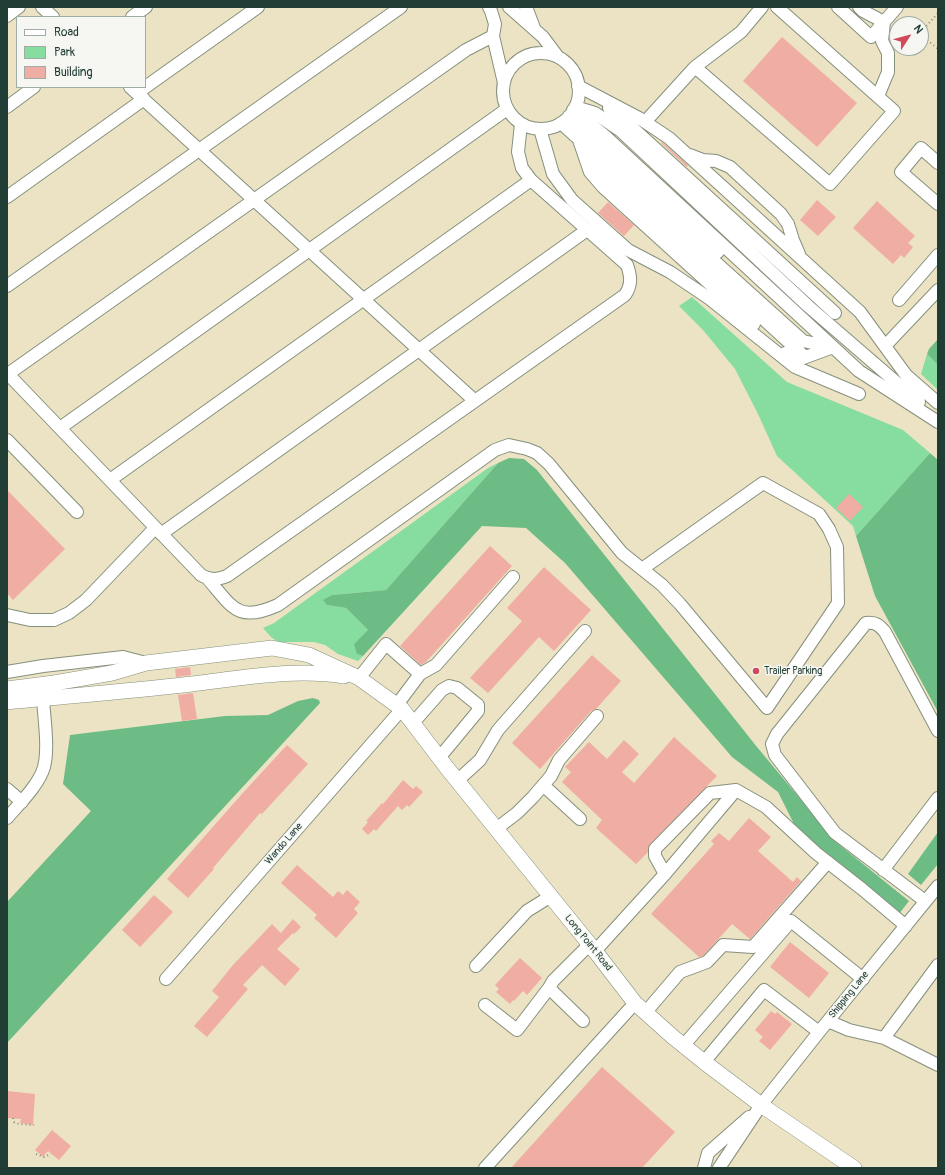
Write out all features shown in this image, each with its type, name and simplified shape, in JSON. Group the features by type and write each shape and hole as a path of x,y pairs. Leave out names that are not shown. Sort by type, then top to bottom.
{"main road":[{"name":"Long Point Road","path":"7,688 54,683 112,673 146,663 272,648 309,654 359,678 399,707 640,1008 683,1046 761,1105 854,1168"},
{"path":"7,702 299,672 359,678"}],"street":[{"path":"7,16 19,7"},
{"path":"42,7 52,16"},
{"path":"133,16 146,7"},
{"path":"146,87 258,7"},
{"path":"7,286 401,7"},
{"path":"489,7 495,24 493,36 504,83"},
{"path":"509,7 543,37 558,57 564,61 573,72 582,90 625,122 837,318"},
{"path":"526,7 534,29"},
{"path":"645,122 695,67 741,32 762,7"},
{"path":"695,67 830,184 894,111 777,7"},
{"path":"838,7 871,37 891,12"},
{"path":"859,7 863,11 891,12"},
{"path":"871,7 891,12"},
{"path":"878,96 888,72 888,53 882,41 891,12"},
{"path":"493,36 466,50 8,373 158,531 201,575 208,579 230,605 239,611 250,614 262,612 278,605 495,450 509,446 527,449 538,454 549,464 622,553 642,569 662,585 680,604 767,708 838,604 836,547 829,528 819,514 763,483 642,569"},
{"path":"558,57 544,54 530,55 524,57 513,65 506,76 503,96 511,115 521,124 540,129 548,128 573,113 595,113 621,131 808,306 938,419"},
{"path":"7,107 33,88"},
{"path":"582,90 620,108 669,138 860,312 906,375 938,403"},
{"path":"582,90 573,113 578,139 590,172 603,188 795,361 830,345"},
{"path":"7,196 137,93 475,401"},
{"path":"620,108 831,298 842,336"},
{"path":"60,428 508,109"},
{"path":"573,113 605,136 859,371 938,422"},
{"path":"208,579 219,579 227,576 625,295 629,290 631,276 627,265 531,180 522,168 518,152 521,124"},
{"path":"540,129 553,174 572,200 628,250 670,272 710,299 795,367 858,394"},
{"path":"578,139 803,341 830,345"},
{"path":"938,163 921,148 901,172 938,204"},
{"path":"686,154 730,167 764,198 781,214 788,224 801,259"},
{"path":"110,480 531,180"},
{"path":"7,615 30,620 54,620 69,613 86,600 158,531 419,350 587,230"},
{"path":"899,300 936,262"},
{"path":"885,346 938,290"},
{"path":"7,440 77,512"},
{"path":"359,678 386,644 420,674 436,665 513,577"},
{"path":"926,901 835,833 775,755 772,744 777,734 792,714 861,629 866,623 872,622 879,625 885,632 938,730"},
{"path":"457,781 480,760 498,730 585,631"},
{"path":"7,672 123,657 146,663"},
{"name":"Wando Lane","path":"166,979 399,707 420,674"},
{"path":"413,724 442,690 449,686 457,688 478,705 478,711 439,758"},
{"path":"7,818 30,792 43,768 46,753 43,698"},
{"path":"496,829 517,813 543,785 551,776 559,760 597,716"},
{"path":"543,785 580,819"},
{"path":"7,789 22,802"},
{"path":"485,1005 517,1030 553,981 592,948 665,874 736,790"},
{"path":"665,874 655,856 655,849 710,793 736,790 766,808 828,862 906,926"},
{"path":"883,870 938,798"},
{"path":"485,1168 640,1008 680,972 707,962 722,945 753,947 828,862"},
{"name":"Shipping Lane","path":"761,1105 938,886"},
{"path":"476,966 527,911 550,896"},
{"path":"683,1046 791,921 863,978"},
{"path":"884,1038 938,966"},
{"path":"549,988 583,1021"},
{"path":"704,1062 764,990 819,1032"},
{"path":"828,1021 849,1030 884,1038 938,1066"},
{"path":"704,1168 708,1153 761,1105"},
{"path":"720,1168 761,1105"}],"path":[{"path":"929,24 938,13"},
{"path":"929,41 938,49"},
{"path":"13,1118 14,1122 19,1124 34,1125"},
{"path":"36,1154 44,1157 51,1154"}],"green space":[{"path":"692,297 787,382 903,430 930,453 856,536 853,526 777,456 735,369 703,330 679,306"},
{"path":"938,339 938,365 927,354 929,349"},
{"path":"927,354 938,365 938,390 921,374"},
{"path":"930,453 938,460 938,712 875,596 856,536"},
{"path":"509,458 524,459 537,470 757,747 837,843 909,901 899,914 796,828 778,792 732,757 565,563 526,528 482,526 363,656 357,654 354,644 368,630 346,608 327,605 323,600 332,595 386,590 498,463"},
{"path":"498,463 386,590 332,595 327,605 346,608 368,630 357,654 363,656 358,661 338,654 325,645 314,642 278,642 263,628 274,623 488,468"},
{"path":"313,698 319,700 320,703 7,1043 7,902 91,811 63,784 70,735 225,716 268,715 298,701"},
{"path":"938,832 938,864 921,885 908,874"}],"building":[{"path":"782,37 857,103 817,147 743,81"},
{"path":"662,142 688,165 687,167 661,143"},
{"path":"817,200 836,217 818,236 800,220"},
{"path":"877,201 915,236 908,243 913,247 904,258 901,255 893,264 853,228"},
{"path":"608,202 634,225 624,236 598,213"},
{"path":"7,490 65,549 13,600 7,593"},
{"path":"849,494 863,507 850,521 836,508"},
{"path":"490,546 512,566 426,662 421,665 400,646"},
{"path":"544,567 591,610 554,651 539,637 488,693 470,678 522,621 507,608"},
{"path":"592,655 621,681 596,709 591,711 540,769 512,743"},
{"path":"190,667 191,675 176,677 175,669"},
{"path":"193,693 197,719 182,721 178,695"},
{"path":"674,737 717,776 650,844 648,852 636,864 596,828 602,820 562,782 571,772 565,767 589,742 607,759 624,740 639,754 622,772 634,783"},
{"path":"287,745 308,764 262,814 260,813 188,898 167,879"},
{"path":"403,780 413,789 416,786 423,792 409,807 407,805 402,810 398,806 376,831 374,829 368,835 362,829 368,822 366,821 382,803 383,804"},
{"path":"749,818 771,837 758,851 793,882 797,877 801,881 750,939 732,924 703,956 699,957 651,914 714,844 711,841 719,833 729,841"},
{"path":"297,865 333,897 338,891 343,895 347,890 360,902 354,909 358,913 336,938 314,918 317,915 281,883"},
{"path":"154,895 173,912 140,947 122,930"},
{"path":"293,919 301,927 277,949 300,969 285,986 262,965 243,985 248,989 207,1037 194,1026 219,997 212,991 233,965 272,924 281,933"},
{"path":"790,942 829,973 809,998 770,967"},
{"path":"520,958 542,978 527,995 523,991 510,1004 496,992 499,989 495,985"},
{"path":"771,1011 775,1014 777,1012 792,1024 770,1050 759,1041 763,1037 755,1030"},
{"path":"602,1067 675,1132 642,1168 511,1168"},
{"path":"7,1091 35,1094 33,1125 20,1123 21,1119 7,1118"},
{"path":"52,1130 71,1146 59,1160 48,1151 43,1157 35,1150"}],"place":[{"name":"Trailer Parking","path":"756,671"}]}
